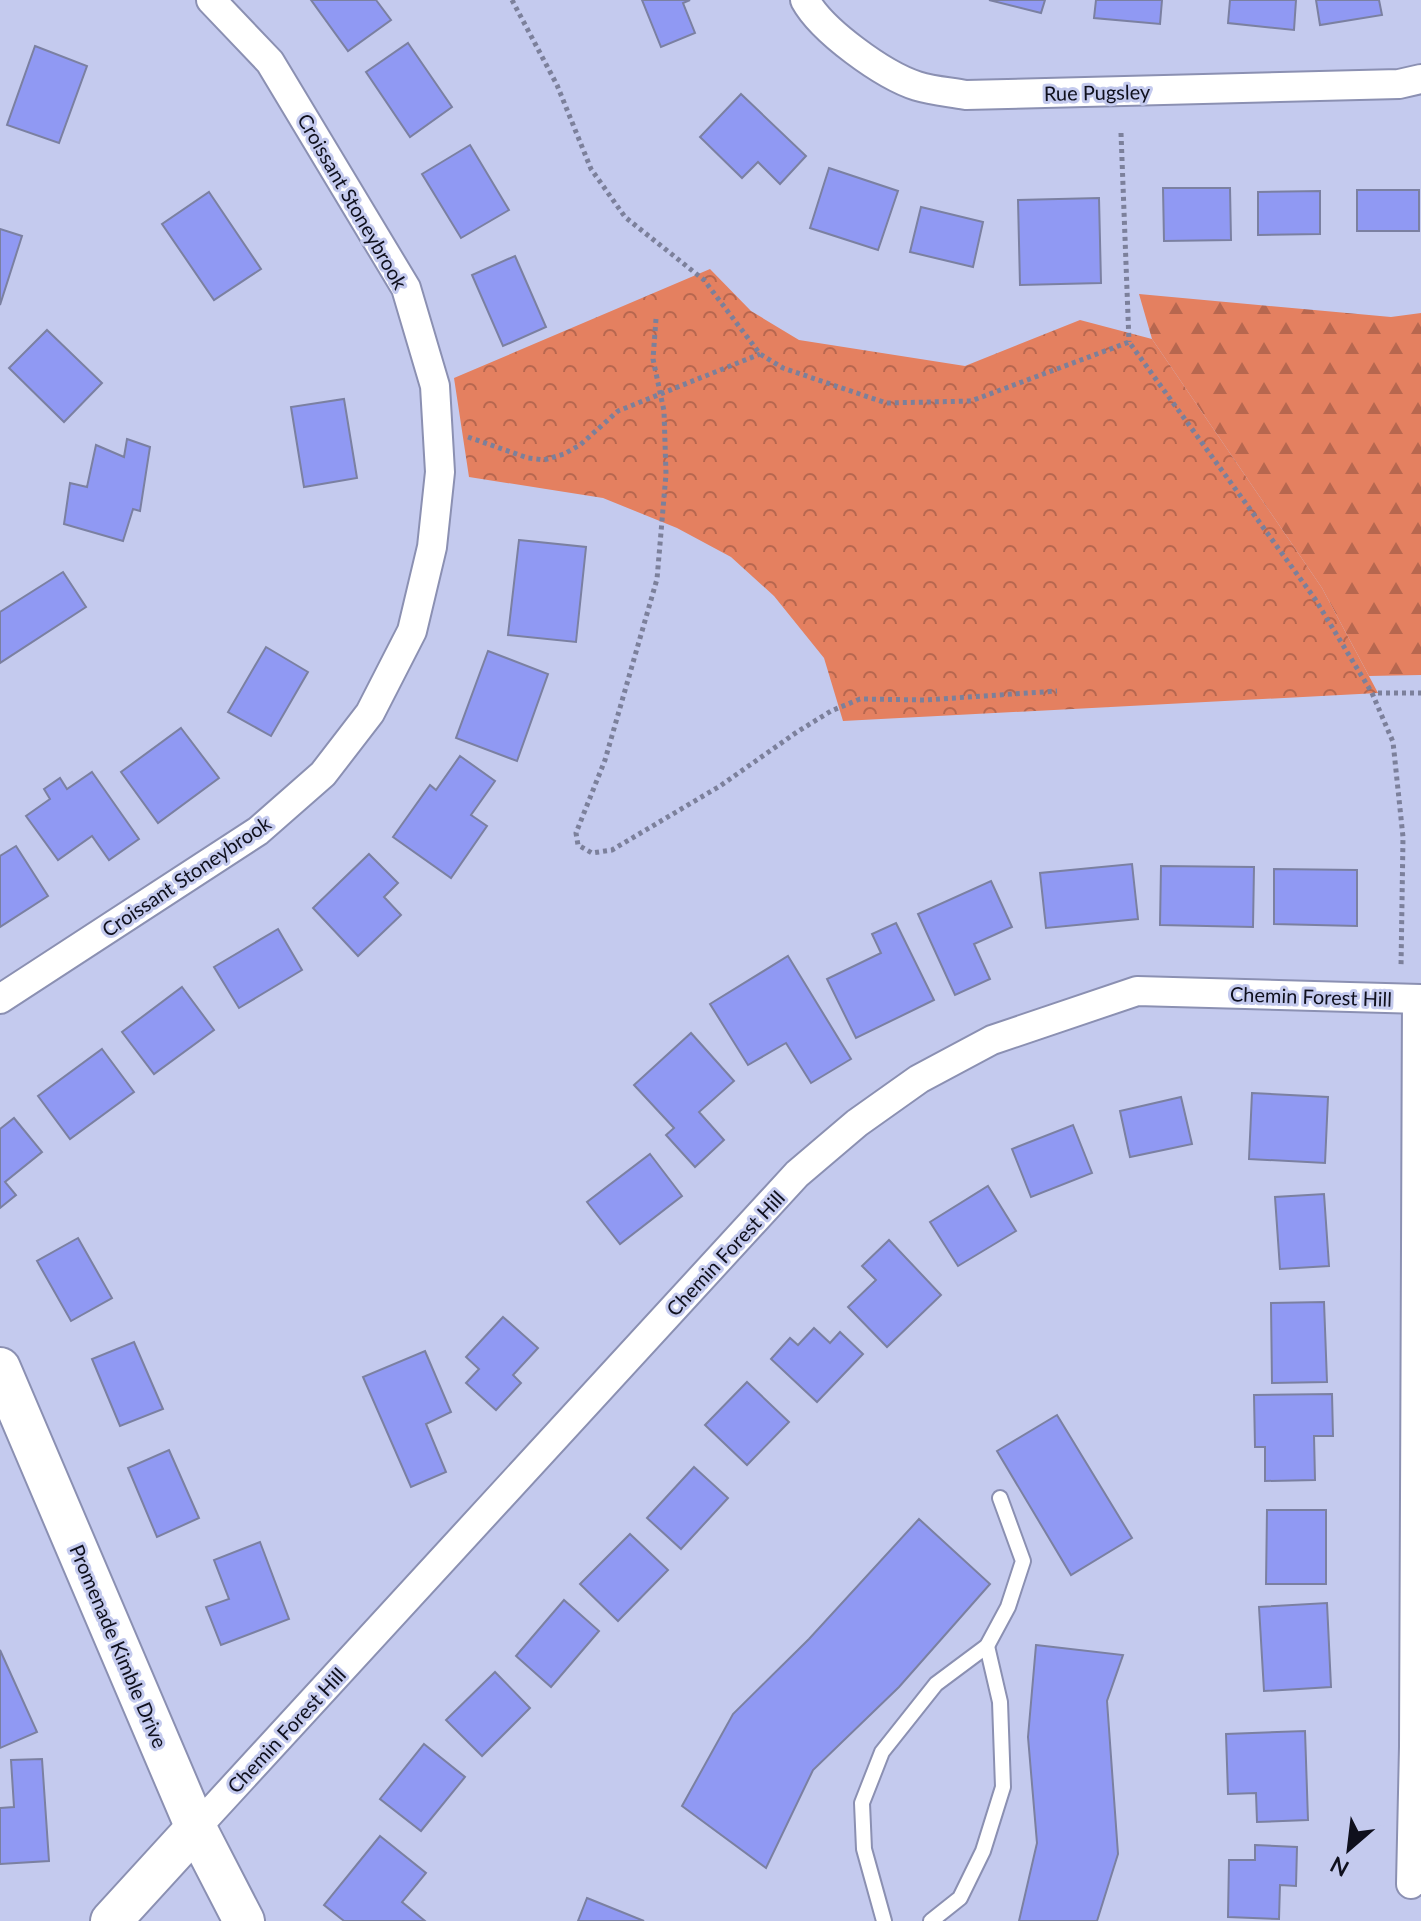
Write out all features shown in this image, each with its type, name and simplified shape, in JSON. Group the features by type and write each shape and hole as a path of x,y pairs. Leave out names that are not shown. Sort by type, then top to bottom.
{"street":[{"name":"Croissant Stoneybrook","path":"0,999 258,831 323,774 370,713 412,631 432,547 440,472 435,386 406,288 270,62 211,0"},
{"name":"Rue Pugsley","path":"805,0 809,8 872,64 916,86 966,95 1399,84 1421,79"},
{"name":"Chemin Forest Hill","path":"196,1828 797,1174 857,1123 919,1079 992,1040 1137,991 1419,999"},
{"path":"1411,1884 1419,999"},
{"name":"Promenade Kimble Drive","path":"0,1368 196,1828 244,1921"},
{"path":"111,1921 196,1828"}],"lane":[{"path":"884,1921 864,1849 862,1803 882,1752 936,1684 987,1646 1008,1607 1023,1561 1000,1498"},
{"path":"931,1921 960,1898 983,1851 1003,1787 1000,1702 987,1646"}],"path":[{"path":"512,0 557,85 591,169 625,217 704,280 760,354 783,368 886,403 971,401 1129,342"},
{"path":"1121,133 1129,342 1315,599 1372,693 1393,742 1401,821 1401,967"},
{"path":"656,319 653,359 664,411 666,474 657,579 605,760 576,833 578,845 592,853 612,850 720,786 831,711 860,699 925,700 1057,691"},
{"path":"438,423 488,445 544,460 580,445 618,411 760,354"},
{"path":"1378,693 1421,693"}],"green space":[{"path":"710,269 751,311 799,340 965,366 1080,320 1152,339 1322,588 1378,693 843,721 824,658 774,596 731,557 677,528 603,498 469,477 454,378"},
{"path":"1139,294 1391,317 1421,313 1421,675 1369,676 1322,588 1152,339"}],"building":[{"path":"311,0 376,0 391,20 348,51"},
{"path":"642,0 690,0 683,3 695,33 661,47"},
{"path":"989,0 1045,0 1041,13"},
{"path":"1096,0 1162,0 1160,24 1094,18"},
{"path":"1230,0 1296,0 1294,30 1228,23"},
{"path":"1316,0 1379,0 1382,15 1320,25"},
{"path":"408,43 452,107 410,137 366,72"},
{"path":"35,46 87,66 59,143 7,125"},
{"path":"741,94 806,156 780,184 758,162 742,178 700,137"},
{"path":"470,145 509,210 461,238 422,174"},
{"path":"829,168 898,191 878,250 810,228"},
{"path":"1163,188 1230,188 1231,240 1164,241"},
{"path":"1357,190 1419,190 1419,231 1357,231"},
{"path":"1320,191 1320,234 1258,235 1258,192"},
{"path":"209,192 261,269 214,300 162,224"},
{"path":"1099,198 1101,283 1020,285 1018,200"},
{"path":"921,207 983,222 973,267 910,252"},
{"path":"0,229 22,236 0,305"},
{"path":"515,256 546,327 503,346 472,275"},
{"path":"47,330 102,383 64,422 9,368"},
{"path":"344,399 357,478 304,487 291,407"},
{"path":"127,439 150,447 140,511 133,509 123,541 64,524 70,483 87,487 96,445 124,457"},
{"path":"519,540 586,547 576,642 508,635"},
{"path":"63,572 86,607 0,663 0,612"},
{"path":"266,647 308,672 271,736 228,712"},
{"path":"488,651 548,674 517,761 456,738"},
{"path":"181,728 219,778 158,823 121,772"},
{"path":"460,756 495,781 471,815 487,826 451,878 393,837 430,785 436,790"},
{"path":"92,772 139,839 109,860 92,836 58,860 26,816 50,799 44,789 60,778 67,789"},
{"path":"16,846 48,896 0,927 0,856"},
{"path":"369,854 398,883 384,897 401,915 358,956 313,908"},
{"path":"1132,864 1138,919 1046,928 1040,873"},
{"path":"1161,866 1254,867 1253,927 1160,925"},
{"path":"1274,869 1357,870 1357,926 1274,924"},
{"path":"991,881 1012,927 974,944 990,979 955,995 918,914"},
{"path":"896,923 934,1000 856,1038 827,979 881,953 872,934"},
{"path":"278,929 302,970 239,1008 214,967"},
{"path":"788,956 851,1059 811,1083 786,1043 748,1065 710,1004"},
{"path":"182,987 214,1030 154,1074 122,1032"},
{"path":"691,1033 734,1081 699,1112 724,1140 695,1167 666,1135 674,1128 634,1085"},
{"path":"102,1049 134,1092 70,1139 38,1096"},
{"path":"1252,1093 1328,1097 1325,1163 1249,1159"},
{"path":"1181,1097 1192,1144 1130,1157 1120,1111"},
{"path":"14,1118 42,1152 5,1182 16,1195 0,1208 0,1129"},
{"path":"1073,1125 1092,1173 1031,1197 1012,1149"},
{"path":"650,1154 682,1196 620,1244 587,1202"},
{"path":"988,1186 1016,1231 958,1266 930,1222"},
{"path":"1324,1194 1329,1266 1280,1269 1275,1197"},
{"path":"78,1238 112,1298 71,1321 37,1261"},
{"path":"889,1240 941,1295 887,1347 848,1307 876,1280 862,1266"},
{"path":"1324,1302 1327,1382 1272,1383 1271,1303"},
{"path":"503,1317 538,1348 513,1375 521,1383 496,1410 466,1383 479,1369 466,1357"},
{"path":"814,1328 830,1343 840,1332 863,1354 817,1402 771,1359 790,1338 798,1345"},
{"path":"134,1342 163,1409 120,1426 92,1359"},
{"path":"425,1351 451,1412 426,1424 446,1472 411,1487 363,1377"},
{"path":"747,1382 789,1422 747,1465 705,1425"},
{"path":"1332,1394 1333,1436 1314,1436 1315,1480 1265,1481 1265,1447 1255,1447 1254,1395"},
{"path":"1057,1415 1132,1538 1071,1575 997,1451"},
{"path":"169,1450 199,1518 157,1537 128,1468"},
{"path":"694,1467 728,1498 681,1549 647,1518"},
{"path":"1267,1510 1326,1510 1326,1584 1266,1584"},
{"path":"919,1519 990,1584 899,1687 813,1770 766,1868 682,1806 733,1714 809,1639"},
{"path":"630,1534 668,1570 618,1621 580,1584"},
{"path":"260,1542 289,1619 221,1645 206,1607 229,1599 214,1560"},
{"path":"564,1600 599,1631 551,1687 516,1656"},
{"path":"1327,1603 1331,1687 1264,1691 1259,1607"},
{"path":"1036,1645 1123,1655 1107,1701 1118,1854 1097,1921 1019,1921 1037,1843 1028,1737"},
{"path":"0,1650 37,1732 0,1748"},
{"path":"495,1672 530,1708 482,1756 446,1720"},
{"path":"1305,1731 1308,1820 1257,1822 1256,1793 1228,1794 1226,1734"},
{"path":"424,1744 465,1777 421,1831 380,1799"},
{"path":"42,1759 49,1861 0,1864 0,1808 14,1807 11,1760"},
{"path":"380,1836 426,1873 402,1902 425,1921 344,1921 324,1905"},
{"path":"1255,1845 1297,1847 1296,1886 1280,1885 1279,1919 1228,1917 1229,1860 1255,1860"},
{"path":"587,1898 644,1921 578,1921"}]}
